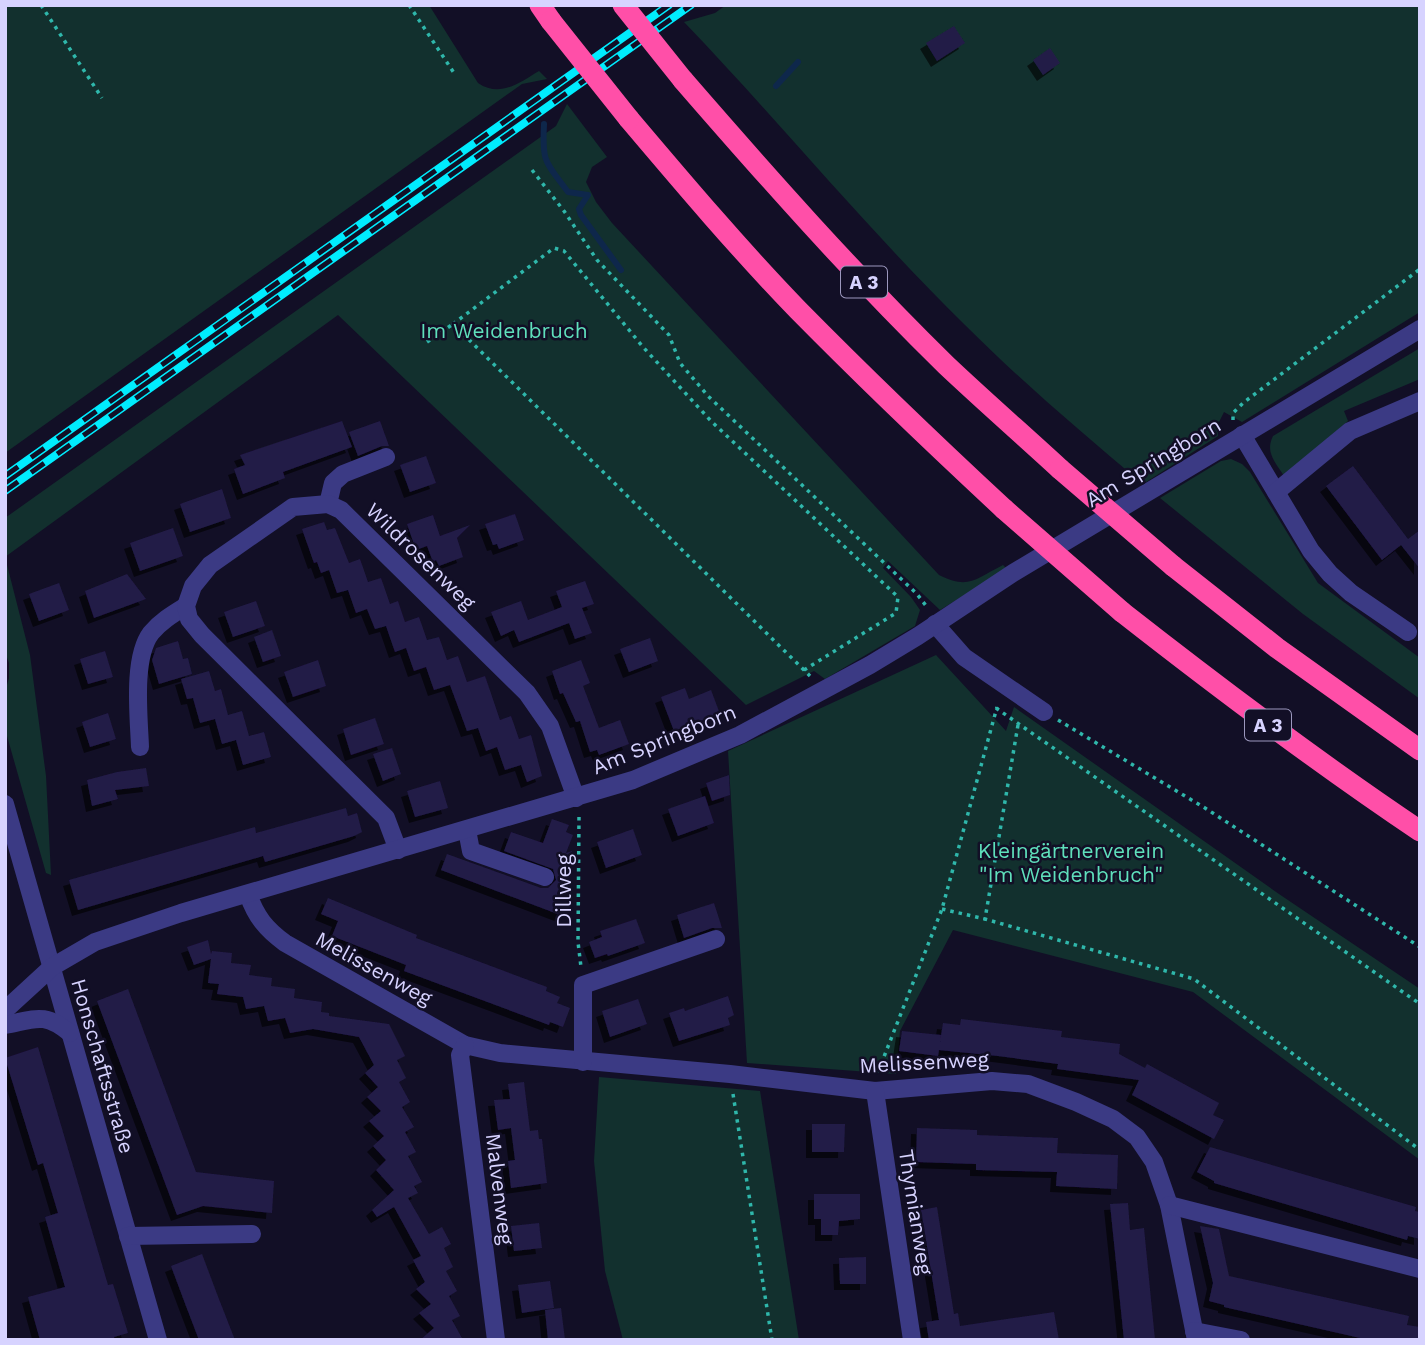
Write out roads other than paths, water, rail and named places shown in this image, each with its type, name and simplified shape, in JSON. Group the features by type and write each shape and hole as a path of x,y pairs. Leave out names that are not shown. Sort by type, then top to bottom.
{"highway":[{"name":"A 3","path":"623,5 767,177 847,264 947,365 1060,469 1173,566 1277,648 1420,750"},
{"name":"A 3","path":"546,13 629,119 715,220 900,412 1004,509 1122,612 1233,699 1420,831"}],"street":[{"name":"Am Springborn","path":"5,1010 52,967 95,942 181,912 576,798 667,767 740,734 870,665 1013,573 1420,329"},
{"path":"1276,492 1350,431 1420,401"},
{"name":"Am Springborn","path":"1242,435 1311,551 1330,574 1351,593 1408,632"},
{"path":"386,457 343,474 332,483 328,504 293,507 210,565 193,586 186,606 189,619 202,635 386,818 398,850"},
{"name":"Wildrosenweg","path":"328,504 341,510 398,564 527,693 550,726 576,798"},
{"path":"141,747 138,694 141,663 149,636 162,621 186,606"},
{"path":"935,624 964,657 1044,712"},
{"name":"Honschaftsstraße","path":"5,804 158,1340"},
{"path":"467,830 471,850 545,877"},
{"name":"Melissenweg","path":"248,894 259,920 285,943 465,1045 500,1053 730,1074 875,1091 992,1081 1028,1084 1076,1102 1113,1119 1137,1138 1154,1162 1168,1205 1195,1336 1241,1340"},
{"path":"583,1062 583,985 716,939"},
{"path":"5,1025 47,1018 70,1032"},
{"name":"Malvenweg","path":"465,1045 460,1055 496,1340"},
{"name":"Thymianweg","path":"875,1091 912,1340"},
{"path":"1168,1205 1420,1269"},
{"path":"128,1236 252,1234"}],"waterway":[{"path":"776,86 798,62"},
{"path":"544,124 544,147 550,167 568,192 588,195 579,209 581,215 621,270"}],"railway":[{"path":"5,476 669,5"},
{"path":"5,491 691,5"}],"park label":[{"name":"Im Weidenbruch","path":"504,330"},
{"name":"Kleingärtnerverein \"Im Weidenbruch\"","path":"1071,862"}]}
